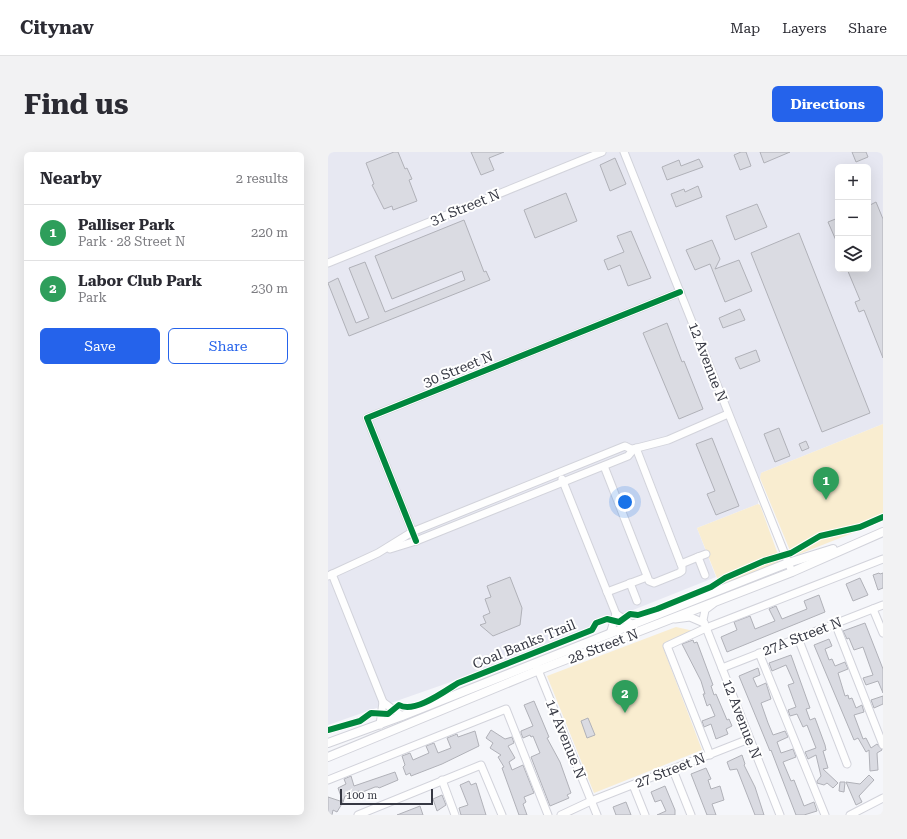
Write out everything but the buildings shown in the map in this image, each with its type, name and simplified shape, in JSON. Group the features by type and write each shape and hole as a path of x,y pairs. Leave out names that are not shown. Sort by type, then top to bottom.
{"main road":[{"name":"28 Street N","path":"328,743 380,725 788,563 880,533"},
{"name":"28 Street N","path":"328,757 539,670 672,620 792,572 880,533"}],"street":[{"name":"31 Street N","path":"328,262 602,152"},
{"name":"12 Avenue N","path":"624,152 792,572"},
{"name":"30 Street N","path":"416,541 367,418 680,292"},
{"path":"380,725 383,702 330,575 378,553 412,532 625,446 634,449 668,440 728,414"},
{"path":"378,553 416,541 604,466 628,456 634,449"},
{"path":"604,466 651,584 679,573 682,571 681,564 634,449"},
{"path":"560,473 616,614 633,625"},
{"path":"681,564 706,554"},
{"path":"698,557 705,575"},
{"path":"710,755 667,646 705,625 883,559"},
{"path":"607,592 648,577"},
{"path":"630,583 637,601"},
{"path":"705,625 706,610 717,601"},
{"name":"27A Street N","path":"722,668 883,605"},
{"path":"873,609 883,633"},
{"path":"610,634 616,614"},
{"path":"672,620 690,617 705,625"},
{"path":"835,624 883,744"},
{"name":"12 Avenue N","path":"705,625 780,815"},
{"path":"798,638 848,764"},
{"path":"759,653 825,815"},
{"name":"14 Avenue N","path":"535,663 597,815"},
{"path":"383,702 402,716"},
{"path":"328,780 506,709 548,815"},
{"name":"27 Street N","path":"561,815 591,801 749,739"},
{"path":"358,815 481,765 502,815"},
{"path":"673,770 691,815"},
{"path":"442,780 455,815"},
{"path":"633,785 645,815"},
{"path":"850,815 883,798"}],"shaded area":[{"path":"328,152 883,152 883,424 761,473 758,504 697,528 716,577 465,677 328,725"},
{"path":"883,424 883,521 797,555 791,553 760,478 761,473"},
{"path":"758,504 760,505 780,560 777,564 721,588 697,528"},
{"path":"676,627 694,631 665,646 664,650 702,750 594,793 547,676"}],"cycle path":[{"path":"416,541 367,418 680,292"},
{"name":"Coal Banks Trail","path":"328,730 360,721 371,713 388,714 399,705 405,707 421,704 438,696 458,683 592,630 596,623 607,619 619,622 630,614 638,615 657,609 711,587 725,578 764,561 791,553 820,536 860,527 883,517"}],"place":[{"name":"Palliser Park","path":"826,500"},
{"name":"Labor Club Park","path":"625,713"}]}
